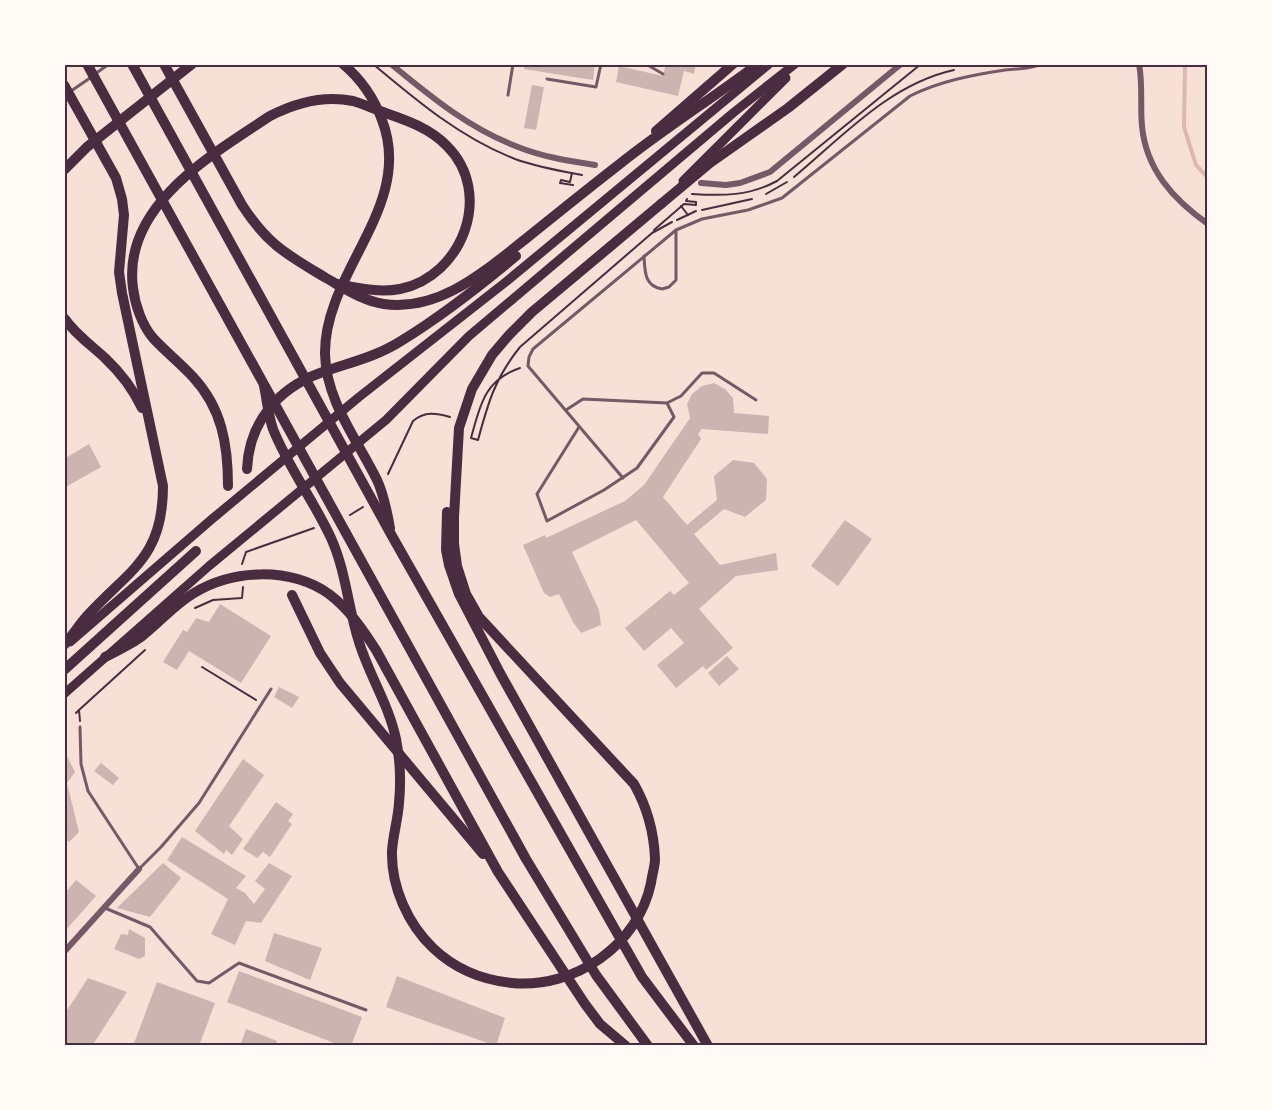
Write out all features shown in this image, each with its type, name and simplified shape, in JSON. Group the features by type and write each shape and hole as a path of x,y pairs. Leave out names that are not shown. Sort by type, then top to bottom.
{"highway":[{"path":"87,64 526,859 596,975 648,1046"},
{"path":"132,64 392,536 642,977 694,1046"},
{"path":"164,64 246,211 268,240 286,254 362,298 384,304 400,305 432,299 458,288 485,272 622,162 733,64"},
{"path":"64,170 87,147 192,64"},
{"path":"343,64 359,79 374,101 387,136 389,163 388,177 379,211 332,310 326,342 326,368 336,402 383,495 392,536"},
{"path":"622,162 758,64"},
{"path":"264,386 272,427 337,554 358,640 391,719 399,759 399,802 392,852 394,877 402,904 415,927 448,962 490,981 526,985 555,982 594,964 613,949 630,930 644,908 655,861 651,823 643,800 634,784 494,633 479,616 466,594 457,566 454,544 459,428 472,389 492,355 532,312 710,163 788,108 843,64"},
{"path":"64,85 116,178 122,199 124,215 119,272 122,293 163,486 162,517 159,530 143,559 124,581 87,616 64,646"},
{"path":"228,486 226,445 216,409 197,381 152,337 138,309 133,288 132,266 134,249 145,223 160,201 176,184 270,116 286,107 317,100 354,102 410,122 431,133 448,146 467,182 469,212 465,232 454,254 446,264 425,280 401,289 389,290 367,290 337,284"},
{"path":"247,469 250,445 258,422 283,394 319,374 373,356 421,328 531,244 572,203"},
{"path":"64,318 78,335 123,378 141,407 150,430"},
{"path":"457,454 450,479 445,534 449,566 459,594 500,673 708,1046"},
{"path":"64,670 196,551"},
{"path":"105,657 142,636 176,605 222,579 265,574 291,577 311,584 342,606 376,650 498,872 585,1004 600,1024 626,1046"},
{"path":"292,595 320,653 340,683 498,872"}],"main road":[{"path":"64,646 359,397 507,282 769,64"},
{"path":"64,694 209,566 386,420 470,336 733,113 795,64"},
{"path":"661,204 801,64"}],"street":[{"path":"391,64 444,107 478,129 521,148 595,165"},
{"path":"701,183 722,185 740,183 770,172 901,64"},
{"path":"1141,67 1142,128 1153,164 1161,181 1172,195 1187,210 1206,221"},
{"path":"64,952 139,869"}],"lane":[{"path":"64,96 109,64"},
{"path":"508,95 513,64"},
{"path":"547,79 596,87 601,64"},
{"path":"646,64 663,74"},
{"path":"1016,68 1021,64"},
{"path":"623,478 528,366 528,357 533,349 676,230 702,219 748,210 782,198 898,105 925,89 963,76 1016,68 1033,68 1042,64"},
{"path":"644,256 649,283 659,289 672,286 677,276 676,230"},
{"path":"566,410 583,399 667,403 681,396 702,373 714,373 756,400"},
{"path":"579,427 537,494 547,521 604,490 637,468 674,417 667,403"},
{"path":"80,727 81,764 88,791 139,869 162,847 199,803 271,689"},
{"path":"104,908 150,927 197,981 209,984 239,963 366,1010"}],"path":[{"path":"896,85 921,64"},
{"path":"572,173 570,182 561,180 560,183 572,185"},
{"path":"652,233 684,204 696,205 696,202 686,201 689,194"},
{"path":"681,206 688,215"},
{"path":"471,423 482,426 478,440 471,438 476,421 486,393 494,383 511,371 528,366"},
{"path":"386,479 413,421 420,415 429,413 450,417"},
{"path":"349,515 366,504"},
{"path":"242,570 242,560 246,552 318,526"},
{"path":"193,609 213,600 242,598 242,579"},
{"path":"76,713 148,647"},
{"path":"202,667 262,703"},
{"path":"80,709 80,727"}],"building":[{"path":"525,64 595,64 593,80 524,69"},
{"path":"657,64 696,64 694,74 684,71 678,96 616,82 619,66 663,76 665,67"},
{"path":"532,85 544,87 536,130 524,128"},
{"path":"714,383 725,389 733,398 734,413 769,416 768,434 702,429 698,434 701,439 663,497 687,525 717,500 714,476 733,460 754,463 767,479 766,500 745,517 724,509 694,534 720,565 776,553 778,570 736,576 699,609 733,648 706,670 703,666 676,688 657,665 684,643 671,628 644,651 625,628 670,591 674,595 689,583 636,520 572,552 599,610 601,625 581,633 559,594 550,597 544,593 523,545 545,535 546,538 625,501 644,485 690,418 687,404 692,394 702,386"},
{"path":"89,444 101,467 64,488 64,459"},
{"path":"845,520 872,539 838,586 811,566"},
{"path":"220,604 271,636 241,683 189,651 177,670 163,662 183,630 187,632 196,618 209,622"},
{"path":"727,656 739,669 719,686 708,673"},
{"path":"279,687 299,697 292,708 274,697"},
{"path":"64,750 75,772 67,783 64,779"},
{"path":"243,759 264,775 229,826 243,839 232,855 226,850 224,854 195,831"},
{"path":"101,763 119,778 113,785 94,771"},
{"path":"67,783 79,832 69,842 64,838 64,784"},
{"path":"276,802 293,814 288,821 292,824 270,857 263,852 257,858 243,849"},
{"path":"182,837 246,876 236,888 245,893 254,904 265,889 255,881 269,863 292,876 261,923 246,921 235,945 211,934 228,899 167,860"},
{"path":"163,863 181,878 150,917 117,908"},
{"path":"76,880 96,896 64,932 64,894"},
{"path":"129,929 145,938 145,956 139,959 114,949 121,934 128,935"},
{"path":"274,933 322,948 310,980 265,961"},
{"path":"239,971 362,1017 351,1046 342,1046 227,1002"},
{"path":"397,976 505,1018 496,1046 386,1007"},
{"path":"88,978 127,992 92,1046 64,1046 64,1015"},
{"path":"157,982 215,1003 199,1046 133,1046"},
{"path":"246,1029 277,1041 276,1046 240,1046"}],"waterway":[{"path":"1185,64 1184,127 1196,165 1208,178"}]}
